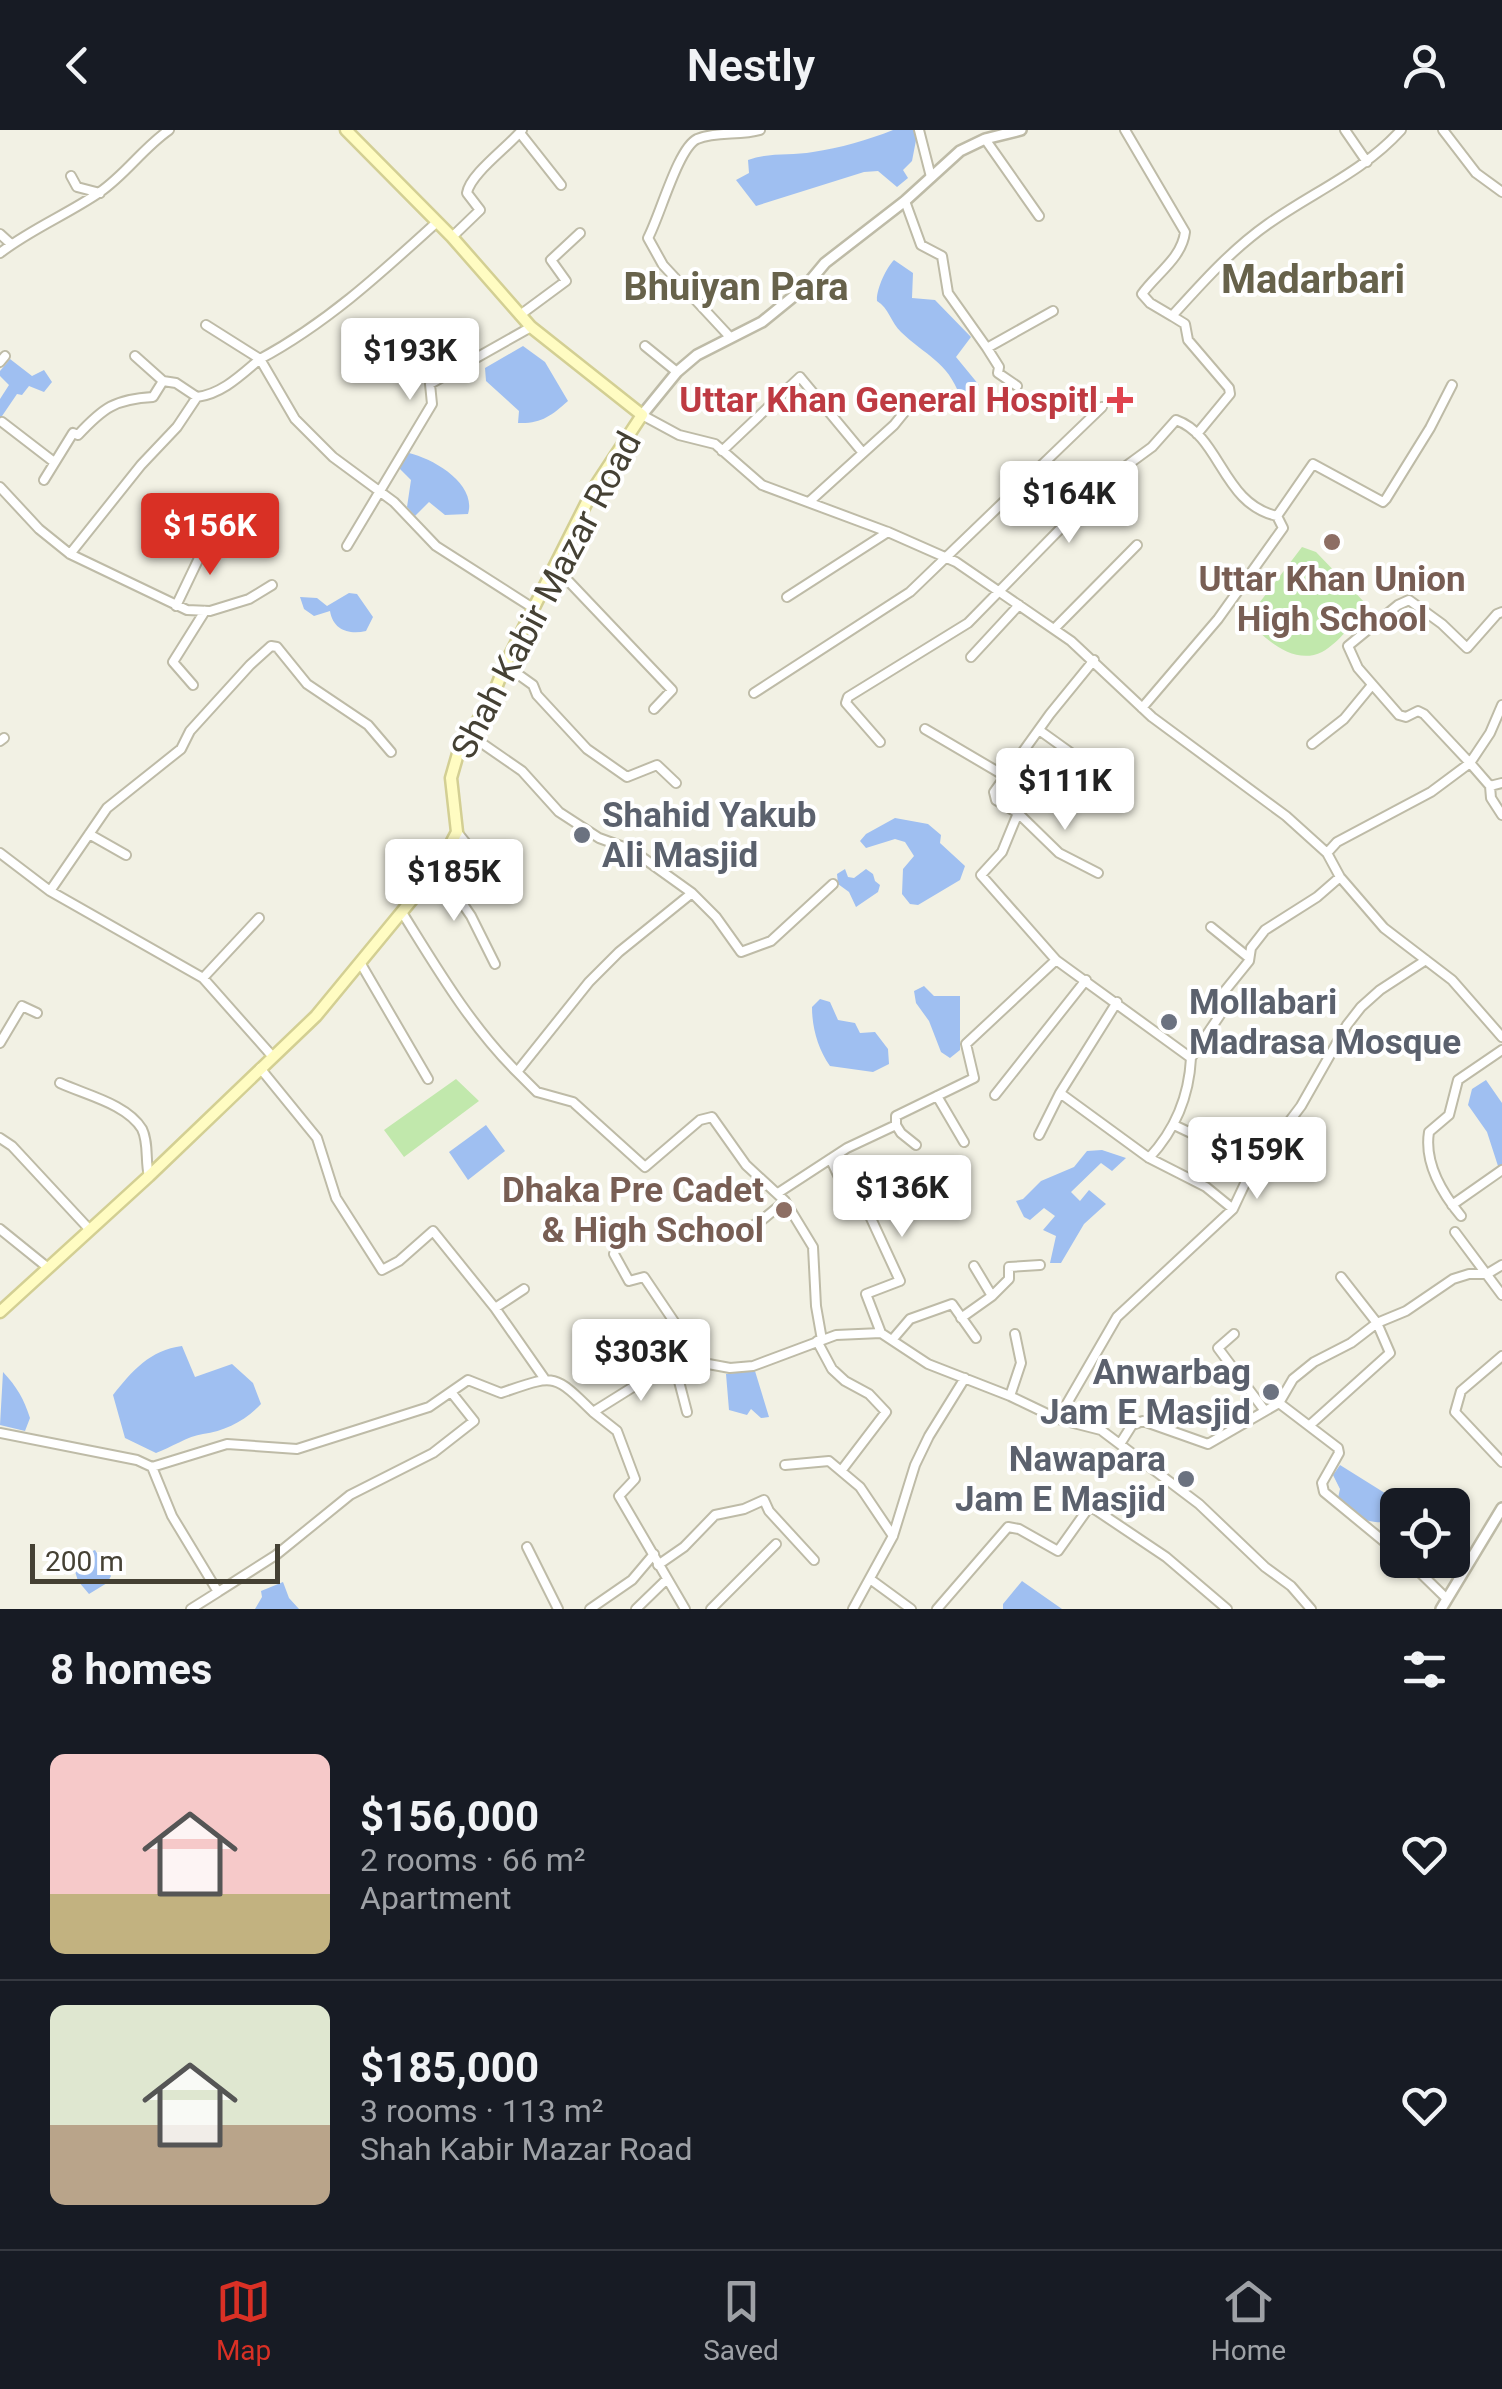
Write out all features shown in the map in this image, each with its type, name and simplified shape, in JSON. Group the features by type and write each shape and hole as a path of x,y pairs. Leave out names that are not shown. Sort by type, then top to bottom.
{"main road":[{"path":"346,130 452,237 531,327 642,415"},
{"name":"Shah Kabir Mazar Road","path":"457,832 451,778 459,750 492,698 532,608 594,488 642,415"},
{"path":"0,1312 150,1176 316,1016 404,914 438,868 457,832"}],"street":[{"path":"0,253 100,193 127,171 150,143 169,130"},
{"path":"730,337 663,265 648,238 687,146 708,136 744,135 760,130"},
{"path":"920,130 932,177"},
{"name":"Shah Kabir Mazar Road","path":"642,415 696,355 762,322 805,287 825,263 905,201 960,151 1021,130"},
{"path":"1125,130 1186,238 1169,265 1142,294 1185,324 1188,340 1229,388 1230,394 1198,434"},
{"path":"1345,130 1367,162"},
{"path":"1172,316 1236,248 1302,200 1367,162 1401,130"},
{"path":"1443,130 1476,173 1502,192"},
{"path":"452,237 480,210 467,193 472,179 521,132 561,186"},
{"path":"985,140 1039,216"},
{"path":"72,176 77,186 100,193"},
{"path":"905,201 921,245 942,256 948,293 1000,367 998,373 1017,386"},
{"path":"70,554 141,465 177,428 197,397 214,393 260,359 301,337 349,301 437,222"},
{"path":"520,315 566,281 551,260 580,233"},
{"path":"0,234 11,244"},
{"path":"987,348 1053,311"},
{"path":"206,325 260,359 276,389 312,438 378,490 436,546 532,608"},
{"path":"346,546 432,404 430,384 531,327"},
{"path":"645,346 677,372"},
{"path":"135,356 163,381 176,383 197,397"},
{"path":"722,451 800,377 863,453"},
{"path":"44,480 73,434 78,435 115,402 153,396 163,381"},
{"path":"1277,516 1314,464 1383,502 1452,385"},
{"path":"808,502 894,425 915,399"},
{"path":"754,694 910,592 1102,406"},
{"path":"642,415 679,435 715,444 762,485 948,558 1054,629 1094,660 1142,708 1286,816 1326,853 1340,877 1384,928 1452,980 1502,1037"},
{"path":"2,422 54,462"},
{"path":"880,742 846,703 848,697 968,623 1111,477 1152,447 1171,424 1182,422 1198,434 1238,494 1277,516 1283,528 1218,618 1142,708"},
{"path":"0,487 39,530 70,554 176,606 205,610 249,599 272,586"},
{"path":"788,597 888,532"},
{"path":"176,606 210,535"},
{"path":"1054,629 1136,545"},
{"path":"555,567 672,690 654,710"},
{"path":"1502,612 1466,648 1410,600 1398,605 1348,646 1358,668 1399,715 1406,718 1418,710 1424,714 1470,763 1490,786 1491,798 1502,815"},
{"path":"971,657 1019,605"},
{"path":"193,684 173,662 205,610"},
{"path":"50,891 107,808 181,748 190,731 271,646 277,647 307,684 368,725 391,752"},
{"path":"1094,660 994,796 1060,853 1098,873"},
{"path":"505,665 533,685 536,695 606,764 627,777 656,765 676,783"},
{"path":"1312,744 1344,719 1372,685"},
{"path":"1326,853 1337,842 1431,792 1470,763 1490,733 1502,705"},
{"path":"924,729 1005,776"},
{"path":"1040,730 1078,758 1122,802"},
{"path":"470,735 522,771 559,812 600,838 632,850 692,893 716,917 741,952 771,941 833,884"},
{"path":"1490,786 1502,783"},
{"path":"1018,813 1002,852 981,875 1056,960 1191,1058"},
{"path":"457,832 486,877"},
{"path":"89,834 126,855"},
{"path":"0,853 50,891 203,978 272,1057"},
{"path":"438,868 471,916 495,964"},
{"path":"1150,1158 1184,1104 1191,1058 1220,1015 1215,1003 1248,962 1250,948 1265,930 1316,898 1340,877"},
{"path":"516,1072 599,972 692,893"},
{"path":"404,914 484,1040 537,1092 573,1102 644,1167 700,1120 712,1117 750,1170 781,1197 813,1247 820,1341 832,1369 869,1394 886,1412 841,1471"},
{"path":"203,978 258,918"},
{"path":"1211,926 1248,957"},
{"path":"916,1144 901,1134 896,1116 974,1078 966,1044 1056,960"},
{"path":"1058,1419 1117,1317 1232,1209 1250,1175 1301,1106 1361,1007 1426,960"},
{"path":"361,964 428,1080"},
{"path":"995,1095 1086,980"},
{"path":"1040,1135 1060,1093 1117,1002"},
{"path":"0,1043 22,1006 36,1013"},
{"path":"1461,1216 1430,1161 1429,1132 1449,1115 1458,1080 1502,1050"},
{"path":"260,1068 317,1138 336,1198 382,1270 399,1261 432,1231 495,1308 544,1378"},
{"path":"60,1083 124,1111 134,1121 143,1131 150,1176"},
{"path":"1060,1093 1150,1158 1206,1187 1232,1209"},
{"path":"938,1096 964,1142"},
{"path":"734,1236 761,1221 806,1172 896,1125"},
{"path":"1174,1125 1250,1175"},
{"path":"0,1138 90,1230"},
{"path":"831,1160 856,1214 869,1214 900,1281 866,1294 882,1333 928,1364 1058,1419 1100,1430 1199,1504 1265,1567 1291,1586 1311,1609"},
{"path":"1452,1206 1502,1170"},
{"path":"0,1229 47,1267"},
{"path":"1455,1232 1502,1294"},
{"path":"614,1254 628,1281 644,1277 679,1329"},
{"path":"961,1318 1008,1279 1009,1267 1040,1264"},
{"path":"1120,1444 1132,1425 1143,1421 1208,1444 1279,1404 1294,1378 1377,1323 1406,1311 1453,1278 1487,1274 1502,1265"},
{"path":"974,1266 992,1296"},
{"path":"1310,1425 1390,1352 1377,1323 1342,1276"},
{"path":"495,1308 524,1289"},
{"path":"892,1340 910,1319 952,1304 976,1338"},
{"path":"593,1412 657,1372 674,1366 753,1366 855,1332 882,1333"},
{"path":"1010,1396 1021,1363 1015,1334"},
{"path":"1234,1334 1218,1348 1265,1410"},
{"path":"1502,1356 1461,1391 1455,1412 1502,1462"},
{"path":"674,1366 687,1412"},
{"path":"0,1433 137,1460 152,1467 227,1444 297,1449 429,1408 468,1380 501,1394 544,1378 564,1382 617,1431 635,1479 619,1496 685,1609"},
{"path":"853,1609 893,1536 928,1436 965,1378"},
{"path":"191,1609 276,1555 350,1495 434,1452 474,1420 451,1392"},
{"path":"1279,1404 1338,1448 1322,1483 1324,1492 1380,1537"},
{"path":"785,1464 829,1461 860,1487 893,1536"},
{"path":"152,1467 172,1516 218,1592"},
{"path":"658,1565 684,1547 715,1516 764,1500 769,1511 814,1560"},
{"path":"937,1609 1008,1527 1058,1551 1090,1506 1166,1556 1227,1609"},
{"path":"1441,1609 1502,1508"},
{"path":"1492,1521 1502,1528"},
{"path":"711,1609 776,1544"},
{"path":"527,1547 558,1609"},
{"path":"590,1609 632,1580 654,1554"},
{"path":"1425,1578 1446,1598"},
{"path":"636,1609 666,1579"},
{"path":"870,1579 911,1609"}],"green space":[{"path":"1302,547 1316,552 1368,606 1335,643 1322,652 1301,656 1280,648 1247,619"},
{"path":"456,1079 479,1101 404,1157 384,1130"}],"water":[{"path":"893,130 918,130 912,161 903,170 908,178 897,187 878,171 864,172 756,206 736,180 749,173 748,160 833,148"},
{"path":"894,260 913,273 912,298 935,300 971,337 956,357 979,385 965,396 960,396 949,375 901,332 877,301 882,279"},
{"path":"523,346 545,362 568,401 545,418 518,423 519,411 486,381 485,368"},
{"path":"10,359 32,376 44,370 52,382 44,392 29,386 22,395 17,394 0,419 0,399 9,385 0,371"},
{"path":"409,453 441,467 460,483 469,503 468,514 445,515 429,502 415,516 407,507 411,480 397,466"},
{"path":"349,593 357,594 373,617 366,631 343,630 334,623 330,611 314,616 304,609 300,597 317,598 327,606"},
{"path":"895,818 928,824 941,835 940,843 965,866 960,880 918,905 910,904 902,894 903,869 914,856 905,842 895,839 866,848 860,841"},
{"path":"845,869 848,877 854,878 866,869 880,885 878,892 856,907 849,892 838,884 837,874"},
{"path":"924,986 934,996 960,996 960,1050 950,1058 941,1052 929,1021 916,1003 914,991"},
{"path":"820,999 830,1002 838,1020 855,1023 860,1033 875,1032 888,1049 889,1064 873,1072 830,1066 813,1023 812,1007"},
{"path":"1486,1080 1502,1103 1502,1166 1498,1166 1487,1132 1468,1105 1472,1089"},
{"path":"486,1125 505,1151 468,1180 449,1152"},
{"path":"1102,1150 1126,1158 1112,1171 1101,1163 1071,1192 1080,1201 1089,1190 1106,1204 1084,1224 1061,1263 1050,1263 1056,1236 1043,1230 1055,1216 1044,1208 1030,1220 1024,1217 1016,1201 1041,1181 1074,1167 1087,1151"},
{"path":"182,1346 195,1377 232,1364 253,1383 261,1404 234,1424 156,1453 125,1438 113,1395 151,1357"},
{"path":"755,1371 769,1417 761,1418 751,1409 747,1415 729,1410 726,1374"},
{"path":"3,1372 28,1411 30,1418 25,1431 0,1425"},
{"path":"1340,1465 1380,1490 1380,1522 1358,1516 1345,1505 1338,1498 1340,1489 1333,1475"},
{"path":"95,1550 111,1576 89,1594 78,1581 74,1568 81,1556"},
{"path":"1022,1581 1062,1609 1003,1609"},
{"path":"283,1582 299,1609 255,1609 261,1591"}],"place":[{"name":"Uttar Khan General Hospitl","path":"1120,400"},
{"name":"Uttar Khan Union High School","path":"1332,542"},
{"name":"Shahid Yakub Ali Masjid","path":"582,835"},
{"name":"Mollabari Madrasa Mosque","path":"1169,1022"},
{"name":"Dhaka Pre Cadet & High School","path":"784,1210"},
{"name":"Anwarbag Jam E Masjid","path":"1271,1392"},
{"name":"Nawapara Jam E Masjid","path":"1186,1479"}],"district":[{"name":"Madarbari","path":"1313,279"},
{"name":"Bhuiyan Para","path":"736,287"}]}
